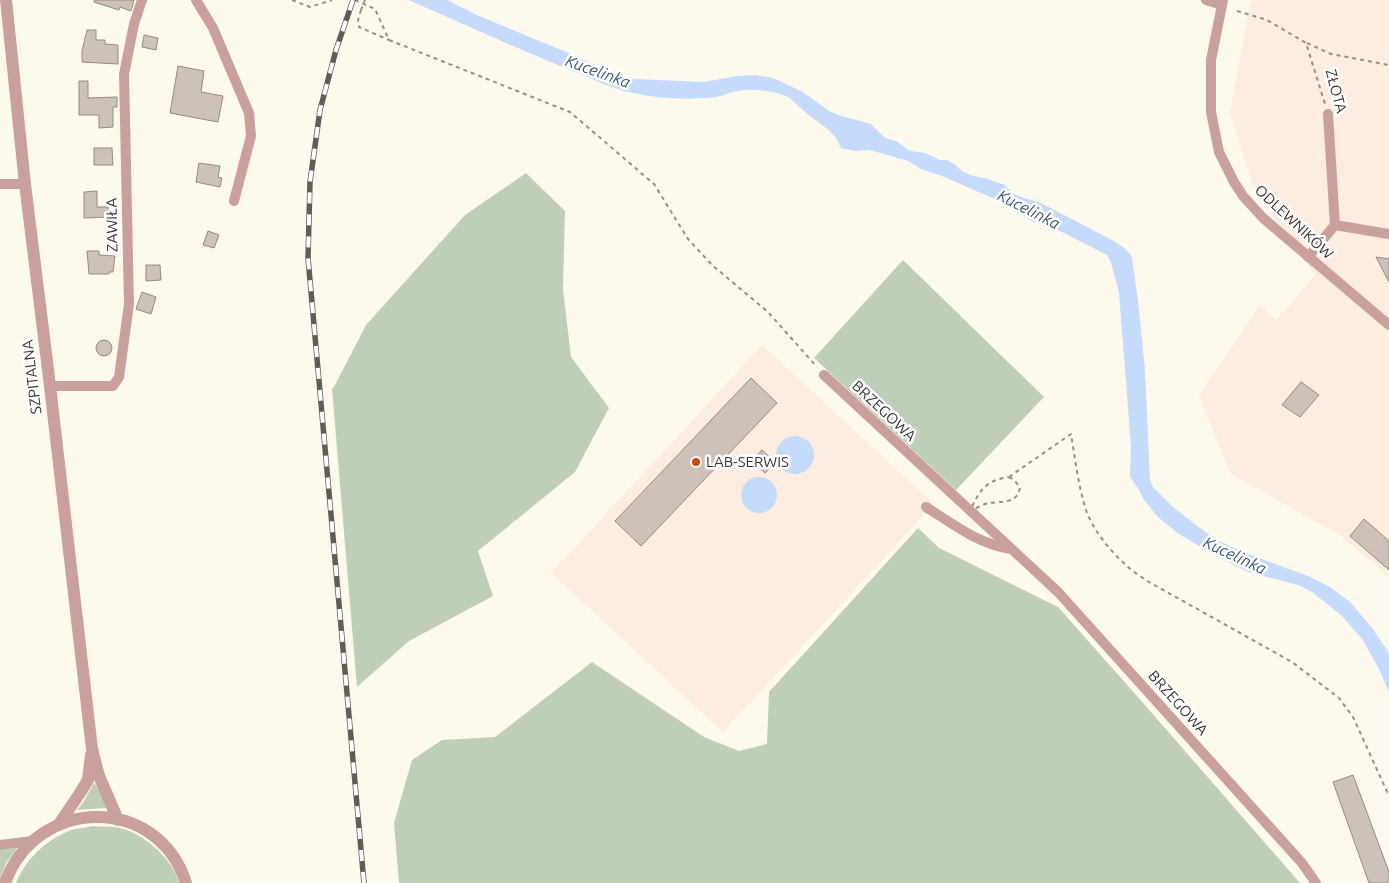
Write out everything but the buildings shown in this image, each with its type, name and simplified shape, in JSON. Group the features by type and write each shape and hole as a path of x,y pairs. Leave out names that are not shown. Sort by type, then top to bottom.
{"street":[{"name":"SZPITALNA","path":"6,0 25,184 92,749 99,776 118,820"},
{"name":"ZAWIŁA","path":"50,386 113,386 119,377 129,304 124,74 134,24 142,0"},
{"path":"196,0 212,28 249,113 251,136 234,201"},
{"path":"1206,0 1222,2"},
{"name":"ODLEWNIKÓW","path":"1222,2 1211,60 1211,112 1219,152 1234,182 1243,196 1264,218 1389,325"},
{"name":"ZŁOTA","path":"1328,114 1335,225"},
{"path":"0,184 25,184"},
{"path":"1308,257 1335,225 1389,234"},
{"name":"BRZEGOWA","path":"824,375 1058,592 1302,863 1316,883"},
{"name":"BRZEGOWA","path":"926,507 972,537 1012,550"},
{"name":"SZPITALNA","path":"59,824 88,780 92,749"},
{"path":"5,883 19,856 32,841 59,824 98,816 135,825 148,831 172,853 182,870 186,883"},
{"path":"0,845 32,841"}],"path":[{"path":"292,0 310,7 332,0"},
{"path":"355,0 375,9 389,40"},
{"path":"365,0 358,20 359,27 570,112 654,184 688,239 712,265 768,312 824,375"},
{"path":"1237,11 1266,20 1331,54 1389,65"},
{"name":"ZŁOTA","path":"1306,42 1328,114"},
{"path":"970,511 976,498 987,485 995,480 1010,477 1071,434 1080,486 1086,508 1093,526 1107,545 1127,567 1149,582 1292,662 1339,698 1353,717 1389,796"},
{"path":"970,511 984,504 1008,501 1015,498 1019,493 1020,487 1010,477"}],"shaded area":[{"path":"1251,0 1389,0 1389,577 1340,535 1231,474 1199,395 1260,305 1276,320 1315,275 1254,189 1230,113"},
{"name":"LAB-SERWIS","path":"762,345 934,504 723,732 551,573"}],"green space":[{"path":"526,173 565,211 563,289 571,357 609,408 575,472 478,551 493,596 409,641 357,687 332,389 366,325 465,215"},
{"path":"903,260 1044,397 956,490 814,358"},
{"path":"918,528 939,548 1058,607 1300,883 399,883 394,823 412,760 442,740 495,737 592,662 704,737 739,751 767,744 769,692"},
{"path":"94,783 112,810 105,808 77,810"},
{"path":"92,826 120,828 138,835 156,849 171,865 179,883 16,883 25,866 44,845 69,831"},
{"path":"17,848 6,863 0,879 0,850"}],"water":[{"name":"Kucelinka","path":"408,0 447,0 479,16 576,56 609,72 635,79 704,82 737,76 756,75 773,78 803,92 829,111 871,124 885,138 896,141 910,151 925,153 940,160 947,160 962,171 973,176 1005,185 1013,194 1039,202 1126,249 1132,257 1139,309 1145,370 1150,479 1153,487 1173,507 1219,541 1308,576 1330,587 1350,602 1373,629 1389,653 1389,692 1379,669 1362,639 1342,616 1312,592 1298,585 1248,572 1207,551 1176,532 1158,517 1144,500 1130,477 1131,446 1119,293 1107,255 1046,224 1033,222 1006,204 942,176 921,169 908,161 870,150 855,151 841,148 838,141 829,131 786,96 767,91 748,90 716,97 685,99 653,97 625,91 551,63"},
{"path":"795,436 809,441 814,455 809,469 795,474 781,469 776,455 781,441"},
{"path":"759,477 766,478 772,482 776,488 776,502 772,508 766,512 759,513 752,512 746,508 742,502 741,495 742,488 746,482 752,478"}],"railway":[{"path":"353,0 336,50 320,110 310,182 308,258 364,883"}],"place":[{"name":"LAB-SERWIS","path":"696,462"}]}
